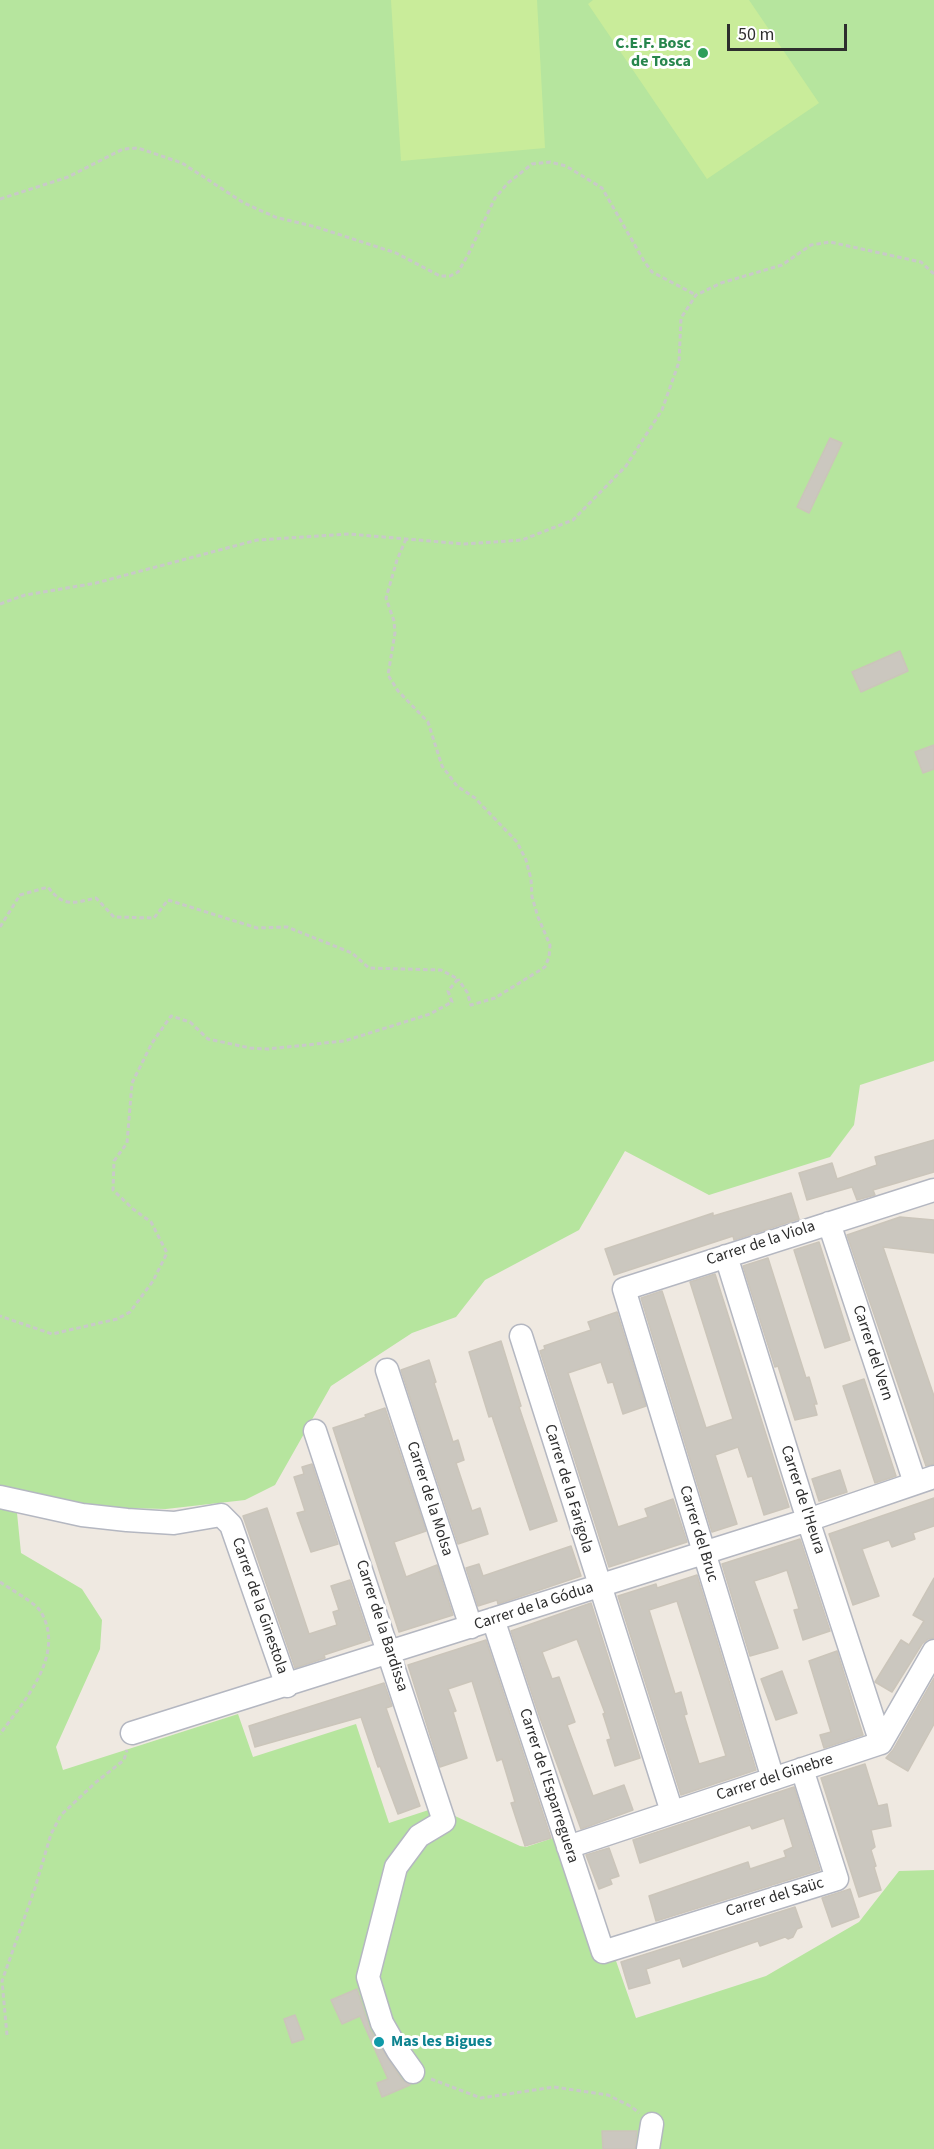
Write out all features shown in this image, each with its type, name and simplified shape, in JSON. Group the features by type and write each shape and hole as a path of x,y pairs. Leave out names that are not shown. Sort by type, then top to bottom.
{"street":[{"name":"Carrer de la Viola","path":"624,1289 934,1190"},
{"name":"Carrer de la Viola","path":"898,1202 934,1207"},
{"name":"Carrer del Vern","path":"829,1222 925,1480"},
{"name":"Carrer de l'Heura","path":"726,1256 808,1520 881,1743"},
{"name":"Carrer del Bruc","path":"624,1289 773,1779"},
{"name":"Carrer de la Farigola","path":"520,1336 672,1812"},
{"name":"Carrer de la Molsa","path":"387,1371 471,1627"},
{"name":"Carrer de la Bardissa","path":"315,1431 444,1821 419,1836 396,1867 368,1977 382,2023 413,2072"},
{"name":"Carrer de la Gódua","path":"132,1733 808,1520 925,1480"},
{"name":"Carrer de la Ginestola","path":"0,1497 81,1515 174,1523 221,1515 231,1525 287,1686"},
{"name":"Carrer de l'Esparreguera","path":"493,1619 603,1952"},
{"path":"881,1743 934,1651"},
{"name":"Carrer del Ginebre","path":"568,1847 881,1743"},
{"name":"Carrer del Saüc","path":"603,1952 837,1879 802,1769"},
{"path":"648,2149 652,2124"}],"path":[{"path":"0,199 68,177 123,149 138,148 182,163 244,203 275,217 316,227 396,253 440,276 450,276 458,272 495,198 508,183 532,164 550,162 566,166 602,188 652,272 696,296"},
{"path":"0,604 25,595 96,583 256,540 349,534 465,544 522,540 573,520 626,466 662,410 679,362 681,318 696,296 721,283 782,265 812,245 830,242 921,262 934,274"},
{"path":"0,927 20,895 48,887 57,898 73,903 96,898 114,917 154,918 168,900 257,928 287,927 352,953 369,968 441,970 458,979 467,992 471,1005 495,998 545,967 550,945 538,916 526,860 517,842 475,798 457,786 442,766 428,722 398,691 388,675 395,633 394,621 386,598 406,539"},
{"path":"0,1316 52,1334 117,1319 130,1312 153,1281 167,1253 151,1222 113,1190 114,1161 127,1143 132,1083 152,1043 171,1016 190,1022 208,1039 250,1048 268,1049 344,1041 430,1014 452,1002 448,991 458,979"},
{"path":"0,1582 40,1610 48,1629 49,1646 44,1667 30,1692 0,1734"},
{"path":"7,2035 2,1981 35,1888 51,1834 61,1815 124,1760 132,1733"},
{"path":"413,2072 481,2098 554,2087 608,2095 632,2107 652,2124"}],"green space":[{"path":"0,0 934,0 934,1061 860,1085 854,1125 830,1157 709,1195 625,1151 579,1230 485,1280 456,1317 412,1333 331,1386 275,1485 245,1500 166,1509 87,1507 15,1493 21,1553 82,1589 102,1620 100,1649 56,1747 63,1770 238,1714 253,1757 356,1724 389,1823 450,1803 455,1816 520,1846 526,1847 556,1837 615,1958 636,2018 766,1976 859,1922 899,1871 934,1870 934,2149 0,2149"},
{"path":"391,0 537,0 545,148 401,161"},
{"name":"C.E.F. Bosc de Tosca","path":"593,0 749,0 819,103 707,179 588,4"}],"building":[{"path":"830,438 842,443 809,513 797,507"},
{"path":"900,651 908,671 861,692 852,672"},
{"path":"934,745 934,769 923,773 915,752"},
{"path":"934,1140 934,1172 873,1190 875,1195 857,1200 852,1187 807,1200 799,1173 832,1163 837,1179 877,1165 875,1157"},
{"path":"791,1193 799,1219 734,1240 733,1236 614,1275 605,1249 713,1213 713,1216"},
{"path":"900,1217 934,1220 934,1253 883,1247 934,1396 934,1464 926,1466 847,1235"},
{"path":"819,1242 850,1340 825,1348 794,1250"},
{"path":"768,1258 806,1378 809,1377 817,1404 814,1404 817,1415 795,1420 778,1366 775,1367 743,1266"},
{"path":"715,1274 789,1507 764,1515 752,1476 748,1477 738,1447 715,1455 737,1524 712,1532 641,1298 662,1291 706,1428 733,1419 690,1282"},
{"path":"617,1312 646,1406 623,1414 613,1382 608,1383 601,1362 568,1373 618,1527 648,1517 645,1509 673,1499 687,1542 609,1567 540,1351 545,1349 544,1346 591,1330 588,1322"},
{"path":"501,1341 521,1406 519,1407 557,1521 530,1530 492,1416 489,1417 469,1352"},
{"path":"429,1360 453,1442 458,1440 464,1460 456,1463 472,1511 480,1508 488,1534 458,1544 401,1370"},
{"path":"864,1379 896,1476 875,1483 843,1386"},
{"path":"385,1408 426,1531 394,1542 406,1577 437,1565 453,1615 399,1632 333,1428"},
{"path":"312,1464 338,1544 311,1552 297,1513 305,1511 294,1477 304,1474 302,1467"},
{"path":"840,1470 847,1492 819,1501 812,1479"},
{"path":"934,1498 934,1526 913,1533 915,1539 892,1547 889,1540 862,1549 879,1596 853,1605 829,1534"},
{"path":"267,1508 309,1634 337,1625 333,1612 339,1610 331,1586 350,1580 370,1640 324,1655 325,1658 295,1668 243,1516"},
{"path":"800,1539 830,1631 803,1640 794,1610 799,1609 787,1570 754,1581 778,1648 750,1656 722,1564"},
{"path":"571,1546 581,1576 498,1604 497,1600 478,1606 466,1568 479,1564 483,1576"},
{"path":"697,1575 756,1770 681,1795 618,1596 656,1584 657,1588","holes":["677,1601 726,1756 699,1764 684,1715 687,1714 681,1692 675,1694 649,1610"]},
{"path":"934,1578 934,1638 922,1644 892,1692 875,1682 901,1640 909,1645 924,1621 913,1615"},
{"path":"591,1603 640,1758 615,1766 607,1740 611,1739 603,1714 605,1713 577,1639 542,1652 552,1679 559,1677 575,1722 567,1725 593,1796 624,1785 633,1810 581,1829 511,1631"},
{"path":"486,1640 551,1838 525,1846 511,1803 515,1802 502,1759 497,1761 472,1681 448,1689 456,1711 453,1712 467,1758 440,1767 408,1665"},
{"path":"837,1651 863,1735 824,1748 820,1735 831,1732 809,1661"},
{"path":"782,1671 797,1713 776,1720 761,1679"},
{"path":"934,1678 934,1724 908,1771 886,1758 893,1750"},
{"path":"384,1683 392,1706 386,1708 420,1806 398,1814 380,1766 378,1767 361,1717 255,1747 249,1726"},
{"path":"865,1764 878,1806 887,1804 891,1826 871,1830 875,1847 871,1850 881,1890 859,1897 821,1778"},
{"path":"794,1787 820,1870 656,1921 649,1896 748,1862 750,1869 786,1857 784,1851 793,1847 784,1818 752,1829 750,1825 640,1863 633,1840"},
{"path":"609,1848 619,1876 610,1879 612,1884 599,1889 586,1855"},
{"path":"850,1889 859,1917 832,1927 822,1898"},
{"path":"795,1907 802,1927 797,1929 793,1937 788,1939 785,1937 760,1946 758,1941 683,1967 680,1958 646,1969 650,1983 629,1989 621,1962"},
{"name":"Mas les Bigues","path":"357,1989 370,2030 402,2080 410,2085 382,2097 377,2083 388,2079 360,2016 342,2024 331,2000"},
{"path":"295,2015 304,2039 292,2043 284,2019"},
{"path":"602,2131 637,2131 635,2149 603,2149"}],"place":[{"name":"C.E.F. Bosc de Tosca","path":"703,53"},
{"name":"Mas les Bigues","path":"379,2042"}]}
